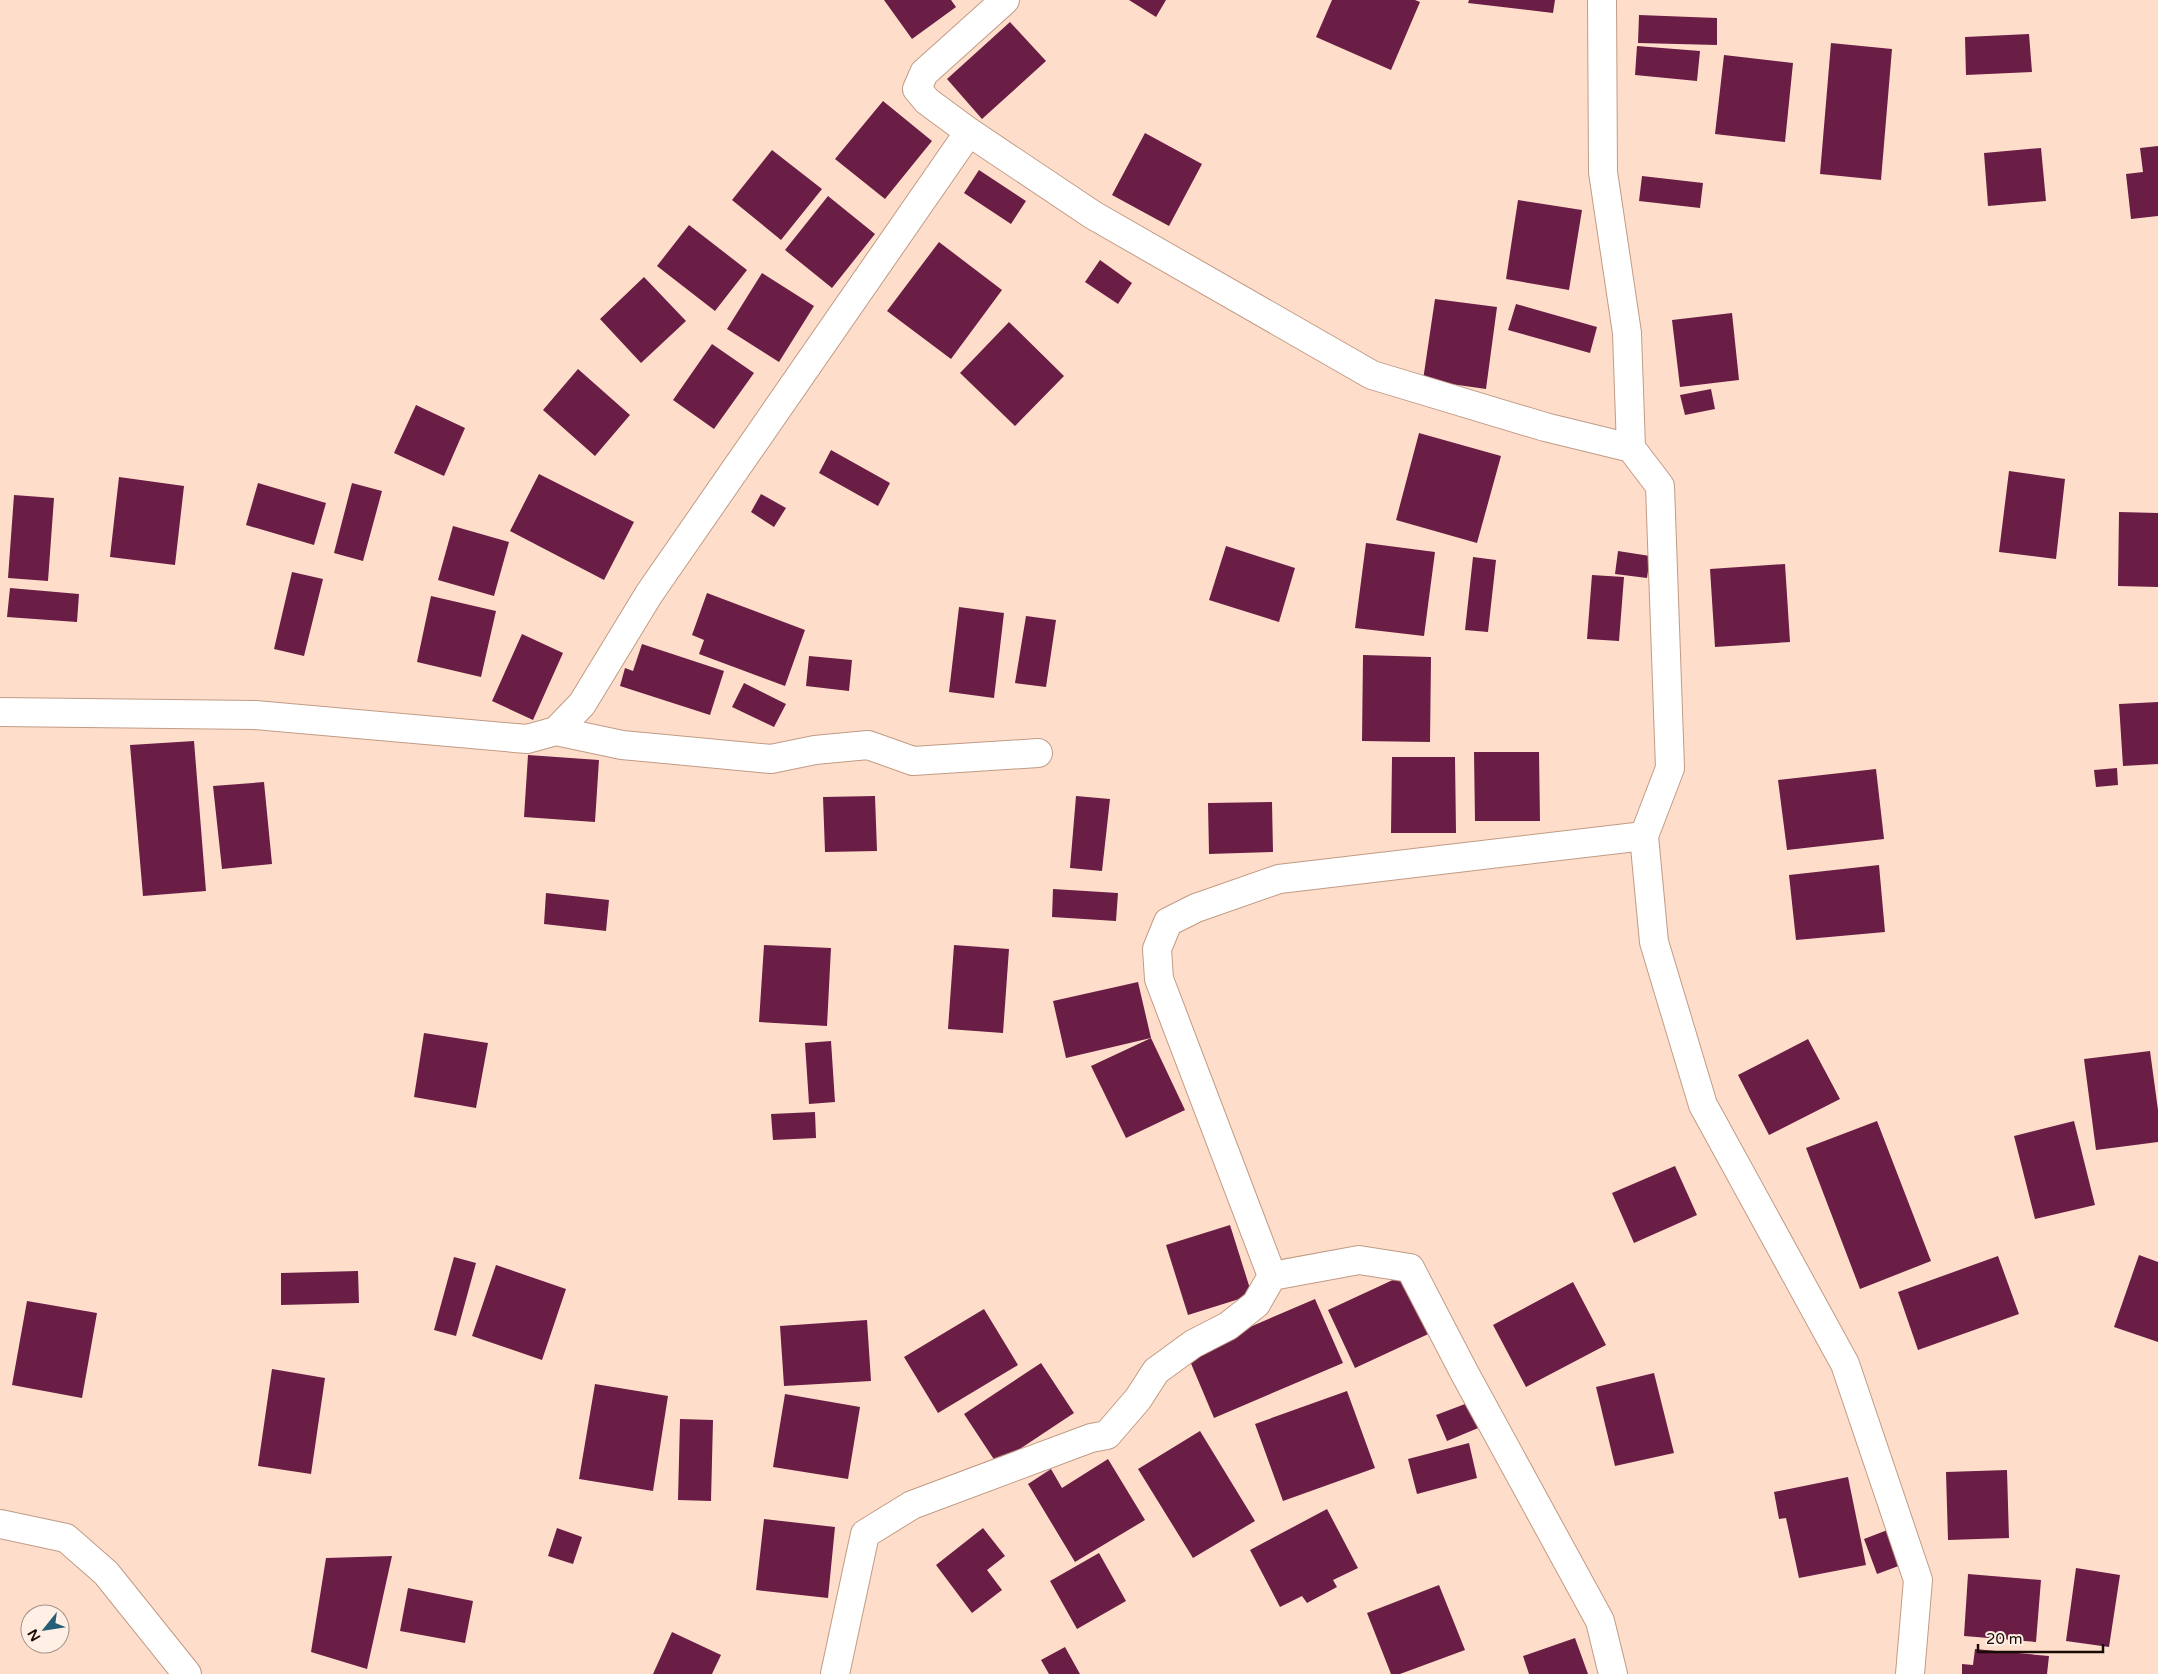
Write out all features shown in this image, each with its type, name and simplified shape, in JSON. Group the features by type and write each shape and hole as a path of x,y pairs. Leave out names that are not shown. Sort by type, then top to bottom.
{"street":[{"path":"1005,0 924,73 917,89 927,101 969,132 1094,216 1372,375 1546,427 1631,448"},
{"path":"1602,0 1603,172 1627,333 1631,448 1660,486 1670,768 1644,836 1654,942 1703,1105 1845,1364 1918,1580 1910,1674"},
{"path":"0,712 255,715 527,739 556,730 582,704 649,594 969,132"},
{"path":"556,730 622,745 771,759 816,750 868,744 913,761 1038,753"},
{"path":"1272,1276 1159,979 1157,949 1168,922 1196,908 1279,879 1644,836"},
{"path":"835,1674 865,1534 912,1504 1091,1438 1107,1435 1138,1399 1156,1372 1193,1344 1228,1326 1256,1304 1272,1276 1359,1260 1410,1268 1464,1372 1600,1621 1613,1674"},
{"path":"0,1524 66,1538 106,1573 187,1674"}],"building":[{"path":"884,0 951,0 956,7 912,39"},
{"path":"1129,0 1166,0 1156,17"},
{"path":"1332,0 1415,0 1420,2 1391,70 1316,37"},
{"path":"1469,0 1555,0 1553,13 1468,3"},
{"path":"1639,15 1717,18 1717,45 1638,43"},
{"path":"1010,22 1046,61 982,119 947,79"},
{"path":"2029,34 2032,72 1966,75 1965,37"},
{"path":"1831,43 1892,49 1881,180 1820,174"},
{"path":"1637,46 1700,51 1697,81 1635,75"},
{"path":"1724,55 1793,63 1785,142 1715,134"},
{"path":"883,101 932,141 885,199 835,159"},
{"path":"1145,133 1202,164 1169,226 1112,195"},
{"path":"2158,146 2158,216 2131,219 2126,174 2143,172 2140,148"},
{"path":"2041,148 2046,201 1988,206 1984,153"},
{"path":"772,150 822,189 781,240 732,200"},
{"path":"979,170 1026,201 1011,224 964,193"},
{"path":"1642,176 1703,183 1700,208 1639,201"},
{"path":"828,196 875,234 832,288 785,250"},
{"path":"1518,200 1582,210 1569,290 1506,279"},
{"path":"689,225 747,270 715,311 657,266"},
{"path":"939,242 1002,290 951,359 887,311"},
{"path":"1100,260 1132,283 1118,304 1085,282"},
{"path":"762,273 814,306 779,362 727,329"},
{"path":"644,277 686,321 641,363 600,319"},
{"path":"1435,299 1497,307 1486,389 1423,380"},
{"path":"1516,304 1597,327 1590,353 1508,330"},
{"path":"1732,313 1739,380 1680,387 1672,320"},
{"path":"1009,322 1064,376 1015,426 960,373"},
{"path":"712,344 754,373 714,429 673,400"},
{"path":"578,369 630,415 595,456 543,410"},
{"path":"1711,389 1715,409 1685,415 1680,395"},
{"path":"416,405 465,428 444,476 394,453"},
{"path":"1419,433 1501,456 1477,543 1396,520"},
{"path":"831,450 890,483 878,506 819,473"},
{"path":"2009,471 2065,479 2056,559 1999,552"},
{"path":"539,474 634,522 604,580 510,531"},
{"path":"119,477 184,486 175,565 110,557"},
{"path":"258,483 326,503 314,545 246,525"},
{"path":"352,483 382,491 363,561 334,553"},
{"path":"761,494 786,508 774,527 751,512"},
{"path":"14,495 54,498 48,581 8,578"},
{"path":"2119,512 2158,513 2158,587 2118,586"},
{"path":"453,526 509,542 494,596 438,580"},
{"path":"1366,543 1435,552 1424,636 1355,628"},
{"path":"1226,546 1295,568 1279,622 1209,600"},
{"path":"1618,551 1650,556 1647,578 1615,574"},
{"path":"1473,557 1496,560 1488,632 1465,630"},
{"path":"1785,564 1790,642 1715,647 1710,569"},
{"path":"292,572 323,579 304,656 274,649"},
{"path":"1592,575 1624,577 1619,641 1587,639"},
{"path":"10,588 79,594 77,622 7,617"},
{"path":"707,593 805,630 785,686 699,654 704,640 692,635"},
{"path":"431,596 496,611 481,677 417,662"},
{"path":"959,607 1004,613 994,698 949,692"},
{"path":"1026,616 1056,620 1046,687 1015,683"},
{"path":"522,634 563,653 533,720 492,701"},
{"path":"642,644 724,671 710,715 620,686 625,668 633,671"},
{"path":"1363,655 1431,657 1430,742 1362,741"},
{"path":"809,656 852,660 849,691 806,686"},
{"path":"744,683 786,704 774,727 732,707"},
{"path":"2158,702 2158,764 2123,766 2119,704"},
{"path":"194,741 206,891 143,896 130,745"},
{"path":"1474,752 1539,752 1540,821 1475,821"},
{"path":"528,755 599,760 595,822 524,817"},
{"path":"1392,757 1455,757 1456,833 1391,833"},
{"path":"2117,768 2118,785 2096,787 2094,770"},
{"path":"1876,769 1884,839 1787,850 1778,780"},
{"path":"264,782 272,864 222,869 213,786"},
{"path":"875,796 877,851 825,852 823,797"},
{"path":"1076,796 1110,799 1102,871 1070,868"},
{"path":"1272,802 1273,852 1209,854 1208,803"},
{"path":"1879,865 1885,932 1796,940 1789,875"},
{"path":"1053,889 1118,893 1116,921 1052,917"},
{"path":"546,893 609,900 606,931 544,924"},
{"path":"764,945 831,948 827,1026 759,1022"},
{"path":"954,945 1009,949 1003,1033 948,1029"},
{"path":"1138,982 1151,1038 1066,1058 1053,1001"},
{"path":"424,1033 488,1043 476,1108 414,1097"},
{"path":"1151,1038 1185,1110 1126,1138 1091,1066"},
{"path":"1808,1039 1840,1099 1769,1135 1738,1075"},
{"path":"831,1041 835,1102 809,1104 805,1043"},
{"path":"2150,1051 2158,1110 2158,1142 2096,1150 2084,1059"},
{"path":"815,1112 816,1138 773,1140 771,1114"},
{"path":"1877,1121 1931,1261 1860,1289 1806,1148"},
{"path":"2074,1121 2095,1205 2035,1219 2014,1136"},
{"path":"1675,1166 1697,1215 1634,1243 1612,1193"},
{"path":"1230,1225 1252,1295 1188,1315 1166,1245"},
{"path":"2139,1255 2158,1262 2158,1342 2114,1327"},
{"path":"1998,1256 2019,1314 1918,1350 1898,1292"},
{"path":"454,1257 476,1263 456,1336 434,1330"},
{"path":"496,1265 566,1289 542,1360 472,1336"},
{"path":"358,1271 359,1303 281,1305 281,1273"},
{"path":"1410,1272 1437,1330 1355,1368 1328,1310"},
{"path":"1573,1282 1606,1345 1526,1387 1493,1325"},
{"path":"1315,1299 1343,1363 1214,1418 1187,1354"},
{"path":"27,1301 97,1313 82,1398 12,1385"},
{"path":"984,1309 1018,1365 938,1413 904,1357"},
{"path":"867,1320 871,1381 784,1386 780,1326"},
{"path":"1041,1363 1074,1413 997,1464 964,1414"},
{"path":"272,1369 325,1378 311,1474 258,1466"},
{"path":"1654,1373 1674,1453 1615,1466 1596,1387"},
{"path":"595,1384 668,1396 653,1491 579,1479"},
{"path":"1347,1391 1375,1468 1283,1501 1255,1424"},
{"path":"785,1394 860,1407 848,1479 773,1467"},
{"path":"1473,1401 1483,1426 1447,1441 1436,1415"},
{"path":"680,1419 713,1420 711,1501 678,1500"},
{"path":"1200,1431 1255,1521 1193,1558 1138,1469"},
{"path":"1469,1443 1477,1478 1417,1494 1408,1459"},
{"path":"1108,1459 1145,1520 1075,1562 1028,1484 1051,1469 1062,1488"},
{"path":"2007,1470 2009,1538 1948,1540 1946,1472"},
{"path":"1848,1477 1866,1565 1799,1578 1786,1518 1779,1519 1774,1492"},
{"path":"1327,1509 1358,1568 1333,1580 1337,1587 1307,1603 1302,1596 1280,1607 1250,1550"},
{"path":"764,1519 835,1527 828,1598 756,1590"},
{"path":"557,1528 582,1537 573,1564 548,1556"},
{"path":"983,1528 1005,1556 987,1570 1002,1590 972,1613 936,1565"},
{"path":"1890,1529 1904,1564 1877,1574 1864,1539"},
{"path":"1099,1553 1126,1601 1077,1629 1050,1581"},
{"path":"392,1556 367,1669 311,1652 326,1558"},
{"path":"2076,1568 2120,1575 2109,1647 2066,1641"},
{"path":"1968,1574 2041,1580 2036,1642 1964,1636"},
{"path":"1439,1585 1465,1650 1400,1674 1391,1674 1367,1613"},
{"path":"408,1588 473,1601 465,1643 400,1631"},
{"path":"672,1632 721,1655 712,1674 653,1674"},
{"path":"1575,1638 1588,1674 1529,1674 1523,1656"},
{"path":"1065,1647 1080,1674 1049,1674 1041,1660"},
{"path":"1975,1649 2049,1656 2047,1674 1962,1674 1962,1664 1973,1665"}]}
